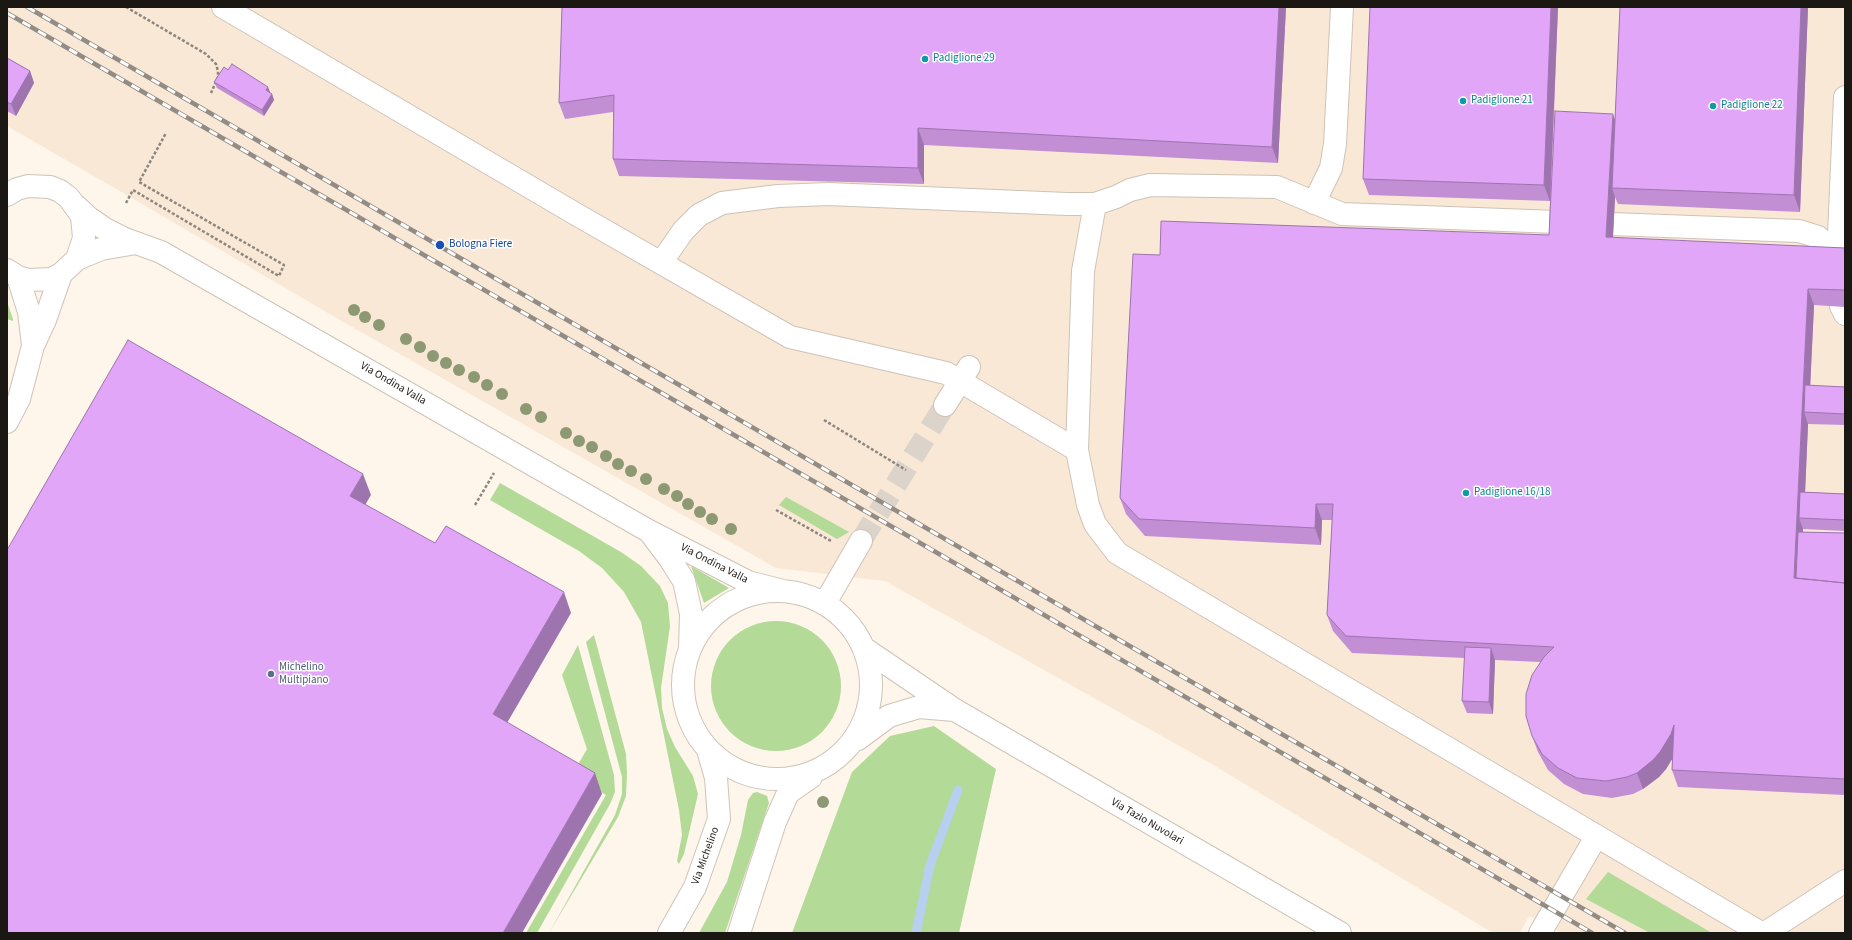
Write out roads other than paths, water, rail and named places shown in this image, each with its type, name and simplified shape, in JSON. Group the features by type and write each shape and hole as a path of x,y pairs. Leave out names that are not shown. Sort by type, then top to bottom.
{"street":[{"path":"222,7 790,338 946,373 965,374 1077,450"},
{"path":"1314,202 1330,168 1335,144 1342,7"},
{"path":"1833,251 1839,234 1845,97"},
{"path":"661,264 683,231 699,216 722,203 778,196 828,194 1095,204 1116,197 1130,190 1150,185 1278,187 1342,214 1799,231 1818,237 1833,251 1838,264 1841,306 1845,314"},
{"name":"Via Ondina Valla","path":"9,190 28,186 50,187 69,198 89,218 105,229 161,252 647,530 748,582 783,591"},
{"path":"1095,204 1083,271 1077,450 1088,505 1095,524 1116,553 1761,933"},
{"path":"12,273 29,280 51,278 61,274 77,259 84,238 82,216 76,206"},
{"name":"Via Ondina Valla","path":"77,259 100,249 137,243"},
{"path":"12,273 29,312 33,346"},
{"path":"7,422 33,346 47,314 61,274"},
{"path":"946,405 965,374"},
{"name":"Via Ondina Valla","path":"647,530 670,559 684,581 691,614 690,648"},
{"path":"825,603 862,541"},
{"path":"739,933 774,822 788,793 826,767 851,745 864,724 871,699 872,674 865,649 849,622 825,603 805,594 783,591 754,593 727,605 706,624 690,648 683,674 684,701 692,727 708,750 733,769 764,779 796,778 826,767"},
{"name":"Via Tazio Nuvolari","path":"865,649 955,710 1340,933"},
{"name":"Via Tazio Nuvolari","path":"851,745 888,716 919,707 955,710"},
{"name":"Via Michelino","path":"669,933 695,887 719,819 716,778 708,750"},
{"path":"1540,933 1596,837"},
{"path":"1765,933 1845,881"}],"waterway":[{"path":"916,933 930,865 958,790"}],"tunnel":[{"path":"861,541 945,405"}],"railway":[{"path":"27,7 1625,933"},
{"path":"7,13 1592,933"}],"place":[{"name":"Padiglione 29","path":"925,59"},
{"name":"Padiglione 21","path":"1463,101"},
{"name":"Padiglione 22","path":"1713,106"},
{"name":"Bologna Fiere","path":"440,245"},
{"name":"Padiglione 16/18","path":"1466,493"},
{"name":"Michelino Multipiano","path":"271,674"}]}
